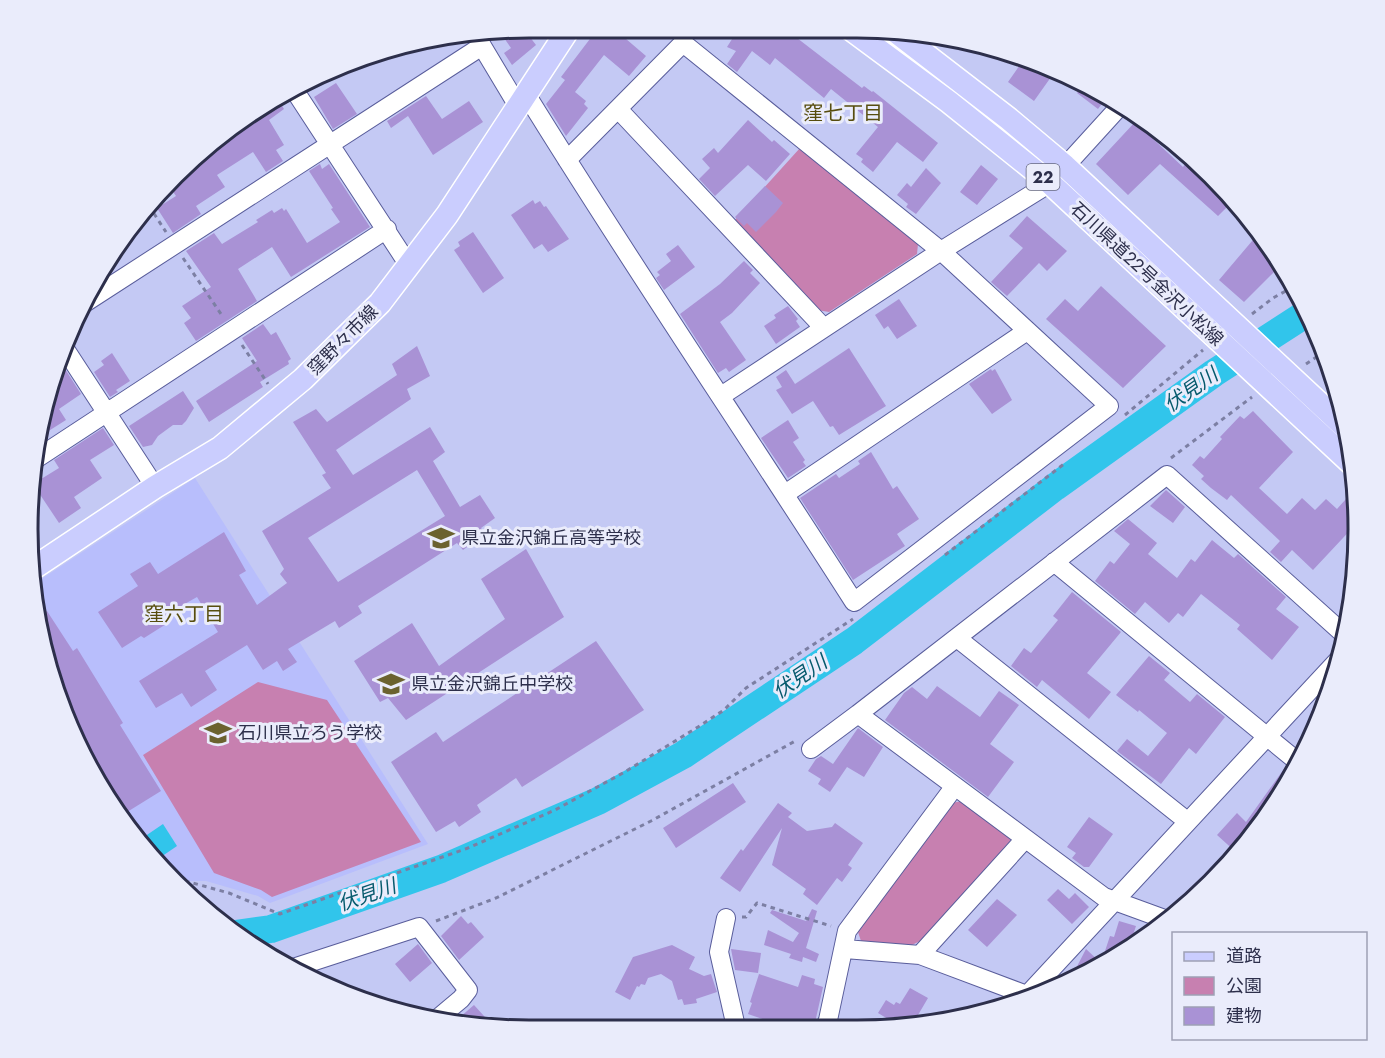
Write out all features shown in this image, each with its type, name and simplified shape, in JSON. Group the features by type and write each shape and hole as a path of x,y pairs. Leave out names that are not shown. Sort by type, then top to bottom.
{"main road":[{"name":"窪野々市線","path":"39,564 155,487 220,448 303,380 380,303 447,215 563,38"},
{"name":"石川県道22号金沢小松線","path":"863,38 941,96 1050,183 1341,454"},
{"name":"石川県道22号金沢小松線","path":"908,41 1009,119 1065,166 1334,417"}],"street":[{"path":"97,295 482,46 567,160 854,602 1109,406 941,251 683,43 567,160"},
{"path":"298,95 408,264"},
{"path":"618,109 824,328"},
{"path":"721,396 941,251 1050,183 1115,111"},
{"path":"44,454 387,229"},
{"path":"785,494 1027,331"},
{"path":"70,356 155,487"},
{"path":"808,742 858,714 1167,476 1337,628"},
{"path":"1054,562 1291,757"},
{"path":"957,638 1187,821"},
{"path":"1037,986 1114,899 1325,673"},
{"path":"858,714 1104,897 1158,916"},
{"path":"833,1020 846,940 955,786"},
{"path":"920,955 1025,839"},
{"path":"726,918 719,952 734,1020"},
{"path":"302,965 419,927 468,990 445,1013"},
{"path":"846,940 920,955 1013,994"}],"path":[{"path":"153,212 279,400"},
{"path":"1239,328 1273,298 1286,291"},
{"path":"1121,418 1220,341"},
{"path":"1165,462 1268,386"},
{"path":"939,560 1066,462"},
{"path":"187,882 229,893 280,914 468,848 555,810 623,773 724,710 746,688 857,616"},
{"path":"419,927 506,893 808,742"},
{"path":"726,918 746,917 757,903 846,940"}],"shaded area":[{"name":"石川県立ろう学校","path":"195,478 428,844 270,903 258,896 206,881 185,881 159,853 120,802 88,746 75,717 54,656 41,580"},
{"path":"163,824 177,846 162,856 145,836"}],"green space":[{"path":"800,148 918,244 917,254 829,312 817,310 734,221"},
{"path":"258,682 327,700 421,842 272,897 261,890 214,873 143,755"},
{"path":"962,801 1010,835 1011,847 924,939 912,945 861,941 858,932 952,803"}],"building":[{"path":"531,38 536,45 512,65 504,53 511,48 504,39"},
{"path":"591,38 625,38 646,56 629,76 604,55 575,92 586,101 584,104 588,108 566,136 546,104 565,80 561,77"},
{"path":"733,38 797,38 862,88 864,86 873,91 938,143 923,162 897,142 873,172 861,162 863,159 856,154 878,127 831,89 824,98 775,58 770,65 752,51 737,72 727,64 736,51 727,47"},
{"path":"1019,66 1050,78 1034,101 1008,82"},
{"path":"336,83 357,114 333,129 314,97"},
{"path":"1079,91 1102,103 1098,109 1077,93"},
{"path":"426,96 442,119 469,101 483,122 433,155 408,116 391,128 387,121"},
{"path":"281,104 284,109 269,120 284,145 276,150 283,161 266,172 253,152 217,175 225,187 196,206 201,214 173,233 157,208 176,196 172,191 205,159"},
{"path":"748,120 772,142 774,140 790,154 766,181 748,165 715,196 699,179 710,168 702,159 714,148 718,153"},
{"path":"1134,123 1183,167 1185,164 1227,207 1218,216 1160,164 1128,195 1096,164"},
{"path":"320,164 322,169 329,164 370,227 291,277 272,247 238,269 257,301 196,341 184,323 191,318 182,306 211,287 186,251 214,233 222,244 258,222 256,220 272,210 274,213 282,208 284,211 286,209 307,243 340,222 309,171"},
{"path":"981,165 998,179 977,205 960,192"},
{"path":"926,168 941,183 916,214 906,207 908,204 897,195 907,183 911,187"},
{"path":"765,186 783,203 756,232 747,223 744,226 735,217"},
{"path":"533,200 535,204 540,201 544,207 546,206 569,239 548,252 542,244 534,249 511,215"},
{"path":"1027,216 1067,251 1047,271 1039,263 1007,296 991,282 1023,248 1009,236"},
{"path":"473,232 504,278 483,293 454,250 460,246 458,242"},
{"path":"1253,240 1275,271 1244,302 1219,280"},
{"path":"678,245 695,267 664,290 656,278 660,275 657,272 671,261 666,254"},
{"path":"744,261 753,270 750,273 760,283 732,313 720,322 746,360 729,372 726,368 718,373 680,314 720,284"},
{"path":"1101,286 1166,346 1123,388 1046,319 1065,299 1078,311"},
{"path":"899,299 917,326 897,339 888,326 884,329 875,315"},
{"path":"788,306 798,319 796,321 800,327 776,344 764,326 776,318 774,315"},
{"path":"263,324 271,335 276,332 291,359 288,361 289,364 260,382 263,387 209,422 196,401 257,361 242,338"},
{"path":"417,346 430,376 407,389 411,399 336,450 353,475 430,427 445,452 433,461 460,507 480,495 495,518 481,528 485,534 463,550 457,543 358,606 362,613 339,628 335,621 288,649 297,662 283,671 277,661 263,670 247,645 205,671 217,690 191,707 182,693 156,708 139,681 218,632 197,597 167,614 171,621 144,638 141,636 122,648 98,612 138,586 130,574 150,562 158,574 224,532 246,571 239,575 257,605 287,583 280,574 284,569 262,531 331,488 322,475 326,473 293,422 316,409 327,422 397,375 392,364","holes":["417,470 445,516 338,582 308,538"]},
{"path":"849,348 886,406 839,435 833,426 830,427 813,401 792,414 776,390 782,387 776,377 786,370 795,384"},
{"path":"112,353 130,381 110,397 94,372 104,365 101,361"},
{"path":"65,369 81,394 59,409 66,420 47,432"},
{"path":"991,369 992,371 995,369 1012,400 992,414 969,384"},
{"path":"183,391 194,408 186,421 182,425 173,425 158,436 152,445 143,447 129,426"},
{"path":"1253,411 1293,452 1259,488 1287,514 1302,498 1315,510 1326,499 1337,509 1346,499 1348,533 1313,570 1292,550 1281,562 1270,552 1280,541 1231,495 1227,500 1211,488 1201,479 1204,476 1192,465 1200,456 1204,459 1222,439 1220,437 1240,416 1244,419"},
{"path":"788,420 799,438 793,442 805,460 803,462 806,466 788,478 761,438"},
{"path":"103,428 114,445 90,460 102,478 74,497 81,508 59,523 39,493 41,479 59,468 54,460"},
{"path":"871,452 893,489 897,486 919,519 897,534 905,546 853,580 800,498 836,474 839,478 860,464 858,461"},
{"path":"1166,490 1185,507 1173,523 1150,506"},
{"path":"1128,519 1157,543 1148,554 1177,578 1191,559 1195,562 1212,540 1234,558 1238,554 1286,597 1276,609 1299,627 1272,660 1237,629 1240,625 1201,594 1183,617 1178,613 1169,623 1145,602 1135,614 1095,581 1110,561 1114,564 1130,544 1114,531"},
{"path":"526,549 564,617 406,720 388,698 380,702 354,661 412,623 439,666 505,619 481,579"},
{"path":"1072,592 1121,632 1087,673 1111,692 1089,719 1042,680 1037,687 1011,666 1024,648 1031,653 1058,620 1053,616"},
{"path":"47,611 73,651 77,648 123,723 120,725 161,791 127,812 103,775 75,717 54,656 45,612"},
{"path":"596,641 644,710 522,787 516,778 477,805 481,812 459,827 455,821 436,832 391,762 436,732 443,742"},
{"path":"1149,656 1170,673 1164,680 1190,702 1197,694 1225,717 1196,754 1189,748 1161,784 1117,751 1127,739 1148,756 1167,733 1116,695"},
{"path":"937,686 980,717 999,691 1019,705 990,744 1014,762 988,797 885,720 904,693 912,687 927,699"},
{"path":"858,728 883,747 864,777 847,767 830,792 818,784 821,779 808,771 816,759 821,756 833,764"},
{"path":"1286,766 1265,802 1231,847 1217,835 1237,813 1246,822"},
{"path":"733,783 746,802 676,848 663,828"},
{"path":"778,803 792,813 788,817 807,831 832,827 835,823 863,843 848,865 852,868 842,882 837,878 817,905 803,894 806,889 772,865 782,828 740,892 720,878"},
{"path":"1089,817 1113,834 1089,867 1084,867 1072,858 1076,853 1067,847"},
{"path":"1058,889 1069,899 1075,893 1089,907 1072,924 1047,900"},
{"path":"997,899 1017,915 987,947 968,930"},
{"path":"812,909 817,911 806,948 819,954 816,962 803,957 802,962 789,958 791,954 764,945 768,930 793,942 799,933 770,913 772,910 806,921"},
{"path":"461,916 468,924 471,922 484,937 459,960 441,936"},
{"path":"1119,921 1136,926 1133,935 1104,954 1110,936 1114,937"},
{"path":"418,944 432,963 410,982 395,964"},
{"path":"672,945 695,957 689,969 704,976 711,974 717,992 696,999 697,1003 684,1005 682,999 678,1000 672,981 661,974 648,978 645,985 637,986 630,1000 615,992 633,957"},
{"path":"731,949 761,953 758,973 735,970"},
{"path":"1086,949 1096,958 1076,968"},
{"path":"759,974 798,987 802,975 815,979 814,984 823,987 816,1020 765,1020 748,1014 752,1003 750,1002"},
{"path":"910,988 928,998 917,1016 888,1019 878,1013 886,1000 894,1005 896,1002 900,1004"},
{"path":"474,1005 486,1018 465,1016 462,1016"}],"waterway":[{"name":"伏見川","path":"248,932 271,929 441,869 598,801 683,755 854,641 1055,487 1214,373 1300,318"}],"place":[{"name":"県立金沢錦丘高等学校","path":"441,538"},
{"name":"県立金沢錦丘中学校","path":"391,684"},
{"name":"石川県立ろう学校","path":"218,733"}],"district":[{"name":"窪七丁目","path":"843,113"},
{"name":"窪六丁目","path":"184,614"}]}
